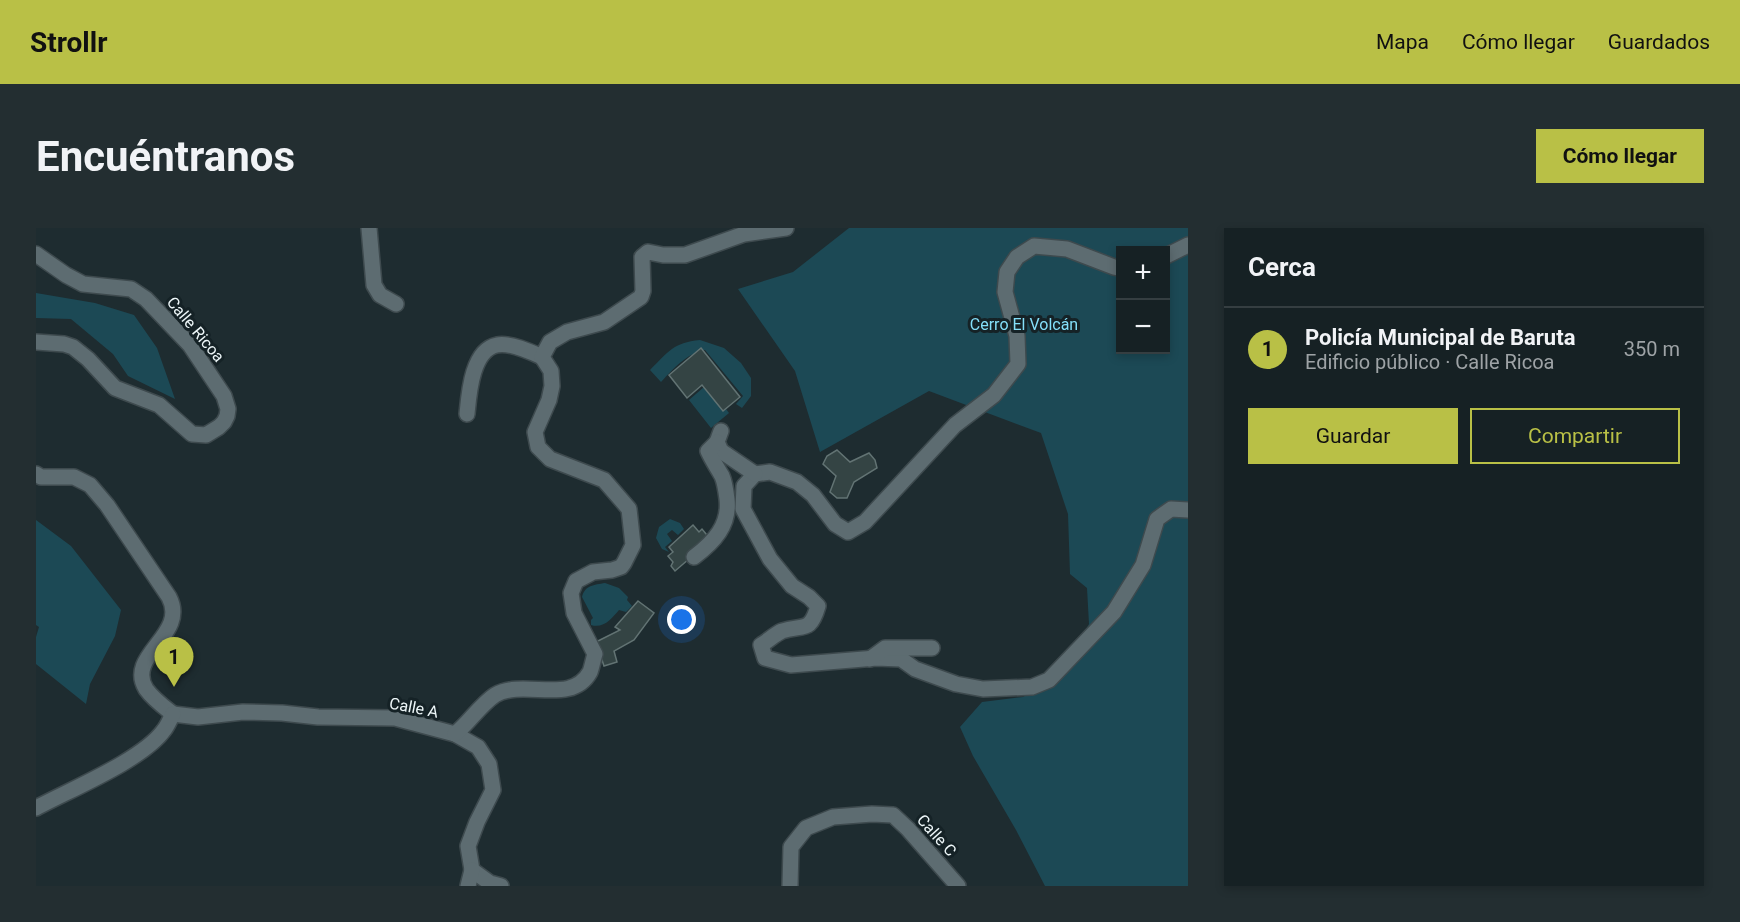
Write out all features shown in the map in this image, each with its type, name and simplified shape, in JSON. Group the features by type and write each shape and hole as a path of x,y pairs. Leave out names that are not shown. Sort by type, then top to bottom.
{"street":[{"path":"369,228 374,285 380,295 396,304"},
{"path":"542,357 550,342 567,332 604,322 641,297 643,291 642,257 648,252 685,255 744,234 786,228"},
{"path":"1170,254 1188,245"},
{"path":"1116,267 1067,249 1034,246 1017,257 1007,272 1005,292 1017,336 1018,364 994,395 955,425 866,522 848,531 835,524 813,495 797,482 770,472 755,474 744,486 743,509 770,559 792,586 818,606 814,620 803,628 781,632 761,645 765,658 791,664 901,659 915,669 956,684 983,689 1032,687 1049,680 1114,612 1143,565 1157,519 1171,509 1188,510"},
{"name":"Calle Ricoa","path":"36,254 83,284 131,289 146,299 190,345 224,396 227,403 227,416 224,422 206,435 192,434 159,405 115,388 88,359 73,347 36,342"},
{"path":"455,734 495,696 511,689 534,688 559,691 570,689 582,682 591,671 595,654 574,613 571,594 576,581 593,572 621,567 633,545 629,509 604,480 550,459 538,447 535,432 549,400 552,386 551,371 542,357 521,348 498,344 486,351 477,364 470,387 467,414"},
{"path":"694,557 720,532 727,519 726,487 708,451 719,436 720,451 755,474"},
{"path":"36,474 41,477 74,477 90,485 169,597 174,612 169,628 143,665 141,676 145,688 173,714 163,732 149,746 36,808"},
{"path":"870,659 885,648 932,648"},
{"name":"Calle A","path":"173,714 198,717 243,712 318,717 395,718 455,734 478,747 489,764 493,790 468,846 472,870 468,886"},
{"name":"Calle C","path":"790,886 791,847 806,828 833,817 872,814 893,815 958,886"},
{"path":"472,870 490,883 501,886"}],"green space":[{"name":"Cerro El Volcán","path":"849,228 1188,228 1188,886 1045,886 973,756 960,727 982,702 1023,697 1060,678 1089,624 1087,588 1070,574 1068,514 1041,433 929,391 820,452 795,371 738,289 793,272"},
{"path":"36,293 95,303 134,315 157,348 175,399 128,376 113,354 71,319 36,318"},
{"path":"700,340 724,348 741,363 751,378 751,396 742,408 736,404 743,396 705,350 686,358 661,382 650,370 677,346"},
{"path":"704,387 723,411 726,409 729,413 711,428 689,400"},
{"path":"670,519 680,523 684,529 678,535 672,530 667,534 672,541 665,547 669,552 662,549 656,538 659,527"},
{"path":"36,520 71,546 121,610 115,636 90,684 86,704 36,664 36,637 39,627 36,625"},
{"path":"605,583 619,588 628,597 627,600 632,606 626,612 619,610 604,624 591,625 593,618 582,597 583,593 594,585"}],"building":[{"path":"701,348 740,397 723,411 702,385 687,398 669,375"},
{"path":"837,450 850,462 869,453 875,460 877,468 854,482 847,498 837,498 830,492 836,476 823,464 827,456"},
{"path":"693,525 699,532 702,529 711,540 675,571 671,566 673,562 668,556 673,552 669,547"},
{"path":"638,601 654,613 634,640 614,651 617,662 604,666 596,642 620,630 615,627"}],"place":[{"name":"Policía Municipal de Baruta","path":"174,687"}]}
